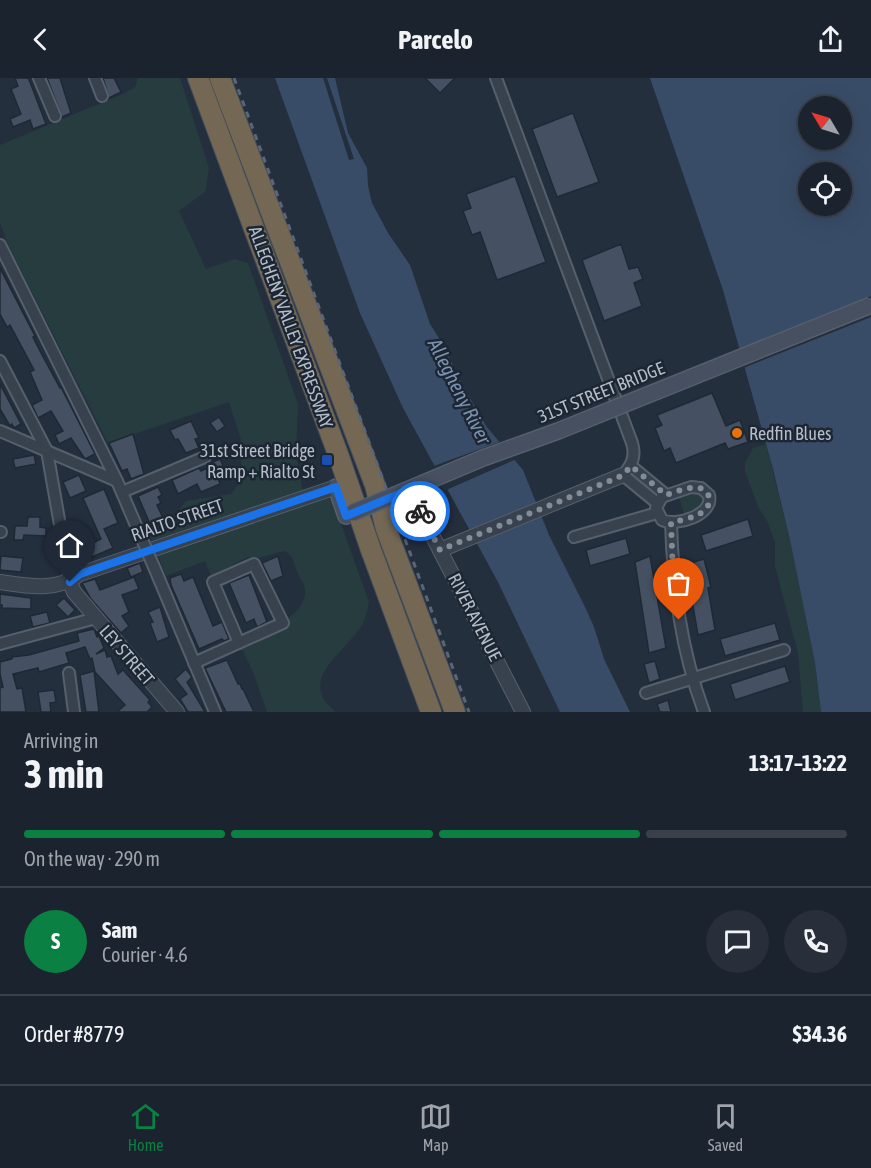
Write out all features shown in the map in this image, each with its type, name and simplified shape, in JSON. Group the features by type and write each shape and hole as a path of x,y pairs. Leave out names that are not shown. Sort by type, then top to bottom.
{"highway":[{"path":"190,78 336,487"},
{"name":"ALLEGHENY VALLEY EXPRESSWAY","path":"198,78 431,712"},
{"name":"ALLEGHENY VALLEY EXPRESSWAY","path":"213,78 350,448 415,638 444,712"},
{"path":"220,78 375,485 386,529 455,712"},
{"path":"349,515 421,712"}],"main road":[{"name":"31ST STREET BRIDGE","path":"349,515 483,458 558,431 871,305"},
{"path":"336,487 349,515"}],"street":[{"path":"39,78 55,116"},
{"path":"95,78 102,96"},
{"path":"440,550 627,471 634,458 632,443 496,78"},
{"path":"1,249 117,481 215,712"},
{"name":"LEY STREET","path":"0,361 47,451 70,582 74,592 177,712"},
{"path":"0,431 117,481"},
{"path":"122,492 205,457"},
{"path":"627,471 666,495"},
{"path":"574,537 657,508 666,495 696,487 706,491 710,500 706,510 671,523 662,520 657,508 627,471"},
{"name":"RIALTO STREET","path":"0,582 38,587 70,582 80,574 336,487"},
{"name":"RIVER AVENUE","path":"409,490 523,712"},
{"path":"671,523 674,591 681,634 704,712"},
{"path":"194,663 239,644 283,623 254,564 213,582 239,644"},
{"path":"0,644 96,618"},
{"path":"646,693 784,650"},
{"path":"69,673 74,712"}],"green space":[{"path":"138,78 180,78 209,168 205,192 179,211 206,269 235,259 248,263 298,404 296,454 303,493 153,543 147,529 175,515 186,501 231,494 241,481 241,440 229,402 108,443 9,247 0,223 0,145 123,94 135,87"},
{"path":"766,444 790,540 815,663 821,712 803,712 798,653 775,567 775,542 767,521 758,507 745,471 745,463 753,448"},
{"path":"695,492 704,496 705,499 700,510 684,514 679,497"},
{"path":"327,498 332,499 369,602 366,615 360,628 326,668 321,679 320,690 325,701 336,712 267,712 242,649 243,641 284,621 301,605 305,596 304,586 292,558 284,551 258,558 248,557 211,576 205,561 166,576 157,553"}],"water":[{"name":"Allegheny River","path":"275,78 335,78 348,133 367,168 372,203 388,233 410,265 430,324 444,346 459,379 486,426 523,470 549,535 586,609 604,659 630,712 560,712 498,582 403,408 360,313"},
{"path":"650,78 871,78 871,712 821,712 815,663 773,469 723,290"}],"pier":[{"path":"323,78 327,78 354,159 349,160"},
{"path":"871,296 871,317 741,369 736,350"},
{"path":"502,441 519,458 444,491 431,467"}],"building":[{"path":"15,78 28,78 46,124 33,129 30,120 13,127 10,119 21,114 11,89 18,86"},
{"path":"47,78 60,78 71,113 62,117"},
{"path":"103,78 114,78 121,92 109,98"},
{"path":"425,78 455,78 440,93"},
{"path":"573,113 599,182 557,197 532,129"},
{"path":"515,176 546,262 497,280 480,232 472,235 463,211 471,208 466,194"},
{"path":"621,244 629,269 638,267 643,279 634,283 642,306 604,321 582,260"},
{"path":"0,268 35,336 33,337 41,353 95,454 85,459 71,438 59,444 55,435 63,431 51,411 38,418 32,405 42,400 30,372 34,370 10,325 7,327 0,314"},
{"path":"0,384 21,424 14,428 12,424 10,426 0,409"},
{"path":"712,393 726,426 740,420 748,442 728,449 725,443 676,463 670,448 664,451 655,428 662,425 657,415"},
{"path":"219,417 225,426 217,432 210,423"},
{"path":"191,421 199,438 195,439 199,448 186,453 170,430"},
{"path":"133,434 144,474 131,479 127,469 122,471 109,443"},
{"path":"34,455 36,464 15,468 13,459"},
{"path":"220,459 226,472 217,476 220,484 201,492 197,484 178,494 172,480 199,468 201,471 214,465 213,462"},
{"path":"79,475 86,491 70,498 63,482"},
{"path":"158,487 162,495 158,497 161,503 157,505 163,518 150,524 138,496"},
{"path":"104,489 118,523 104,529 113,548 92,557 87,546 101,539 83,498"},
{"path":"28,517 40,517 40,527 46,528 46,536 24,535 23,540 14,540 15,526 27,526"},
{"path":"748,519 753,536 706,551 701,535"},
{"path":"626,538 630,554 590,566 586,550"},
{"path":"1,556 23,558 21,572 0,570"},
{"path":"278,556 283,576 271,581 262,563"},
{"path":"650,556 666,648 649,653 635,562"},
{"path":"704,559 711,587 708,588 715,630 698,635 691,595 695,594 687,564"},
{"path":"140,563 143,572 131,577 127,568"},
{"path":"181,574 184,581 193,577 213,626 222,622 229,639 224,641 222,639 199,649 171,585 170,578"},
{"path":"249,575 267,622 257,627 254,619 246,623 229,583"},
{"path":"134,577 139,589 122,595 129,612 122,616 129,626 121,633 91,599 82,583 95,579 100,590"},
{"path":"0,594 31,598 31,609 2,608"},
{"path":"64,598 75,610 68,617 56,605"},
{"path":"160,607 169,637 157,642 150,623 153,622 148,612"},
{"path":"47,612 50,623 33,627 30,616"},
{"path":"775,623 780,640 725,656 720,639"},
{"path":"94,629 104,648 96,654 105,650 107,657 111,656 118,674 123,670 150,700 148,702 152,707 147,712 117,712 125,705 95,672 92,658 90,659 85,647 66,653 69,663 39,672 38,668 13,674 17,689 22,688 26,712 0,712 0,688 3,687 0,662 79,641 77,633"},
{"path":"227,660 254,712 226,712 205,668"},
{"path":"655,661 660,679 649,683 644,664"},
{"path":"785,666 790,682 735,700 730,684"},
{"path":"186,669 192,677 187,682 205,712 188,712 180,699 187,694 175,679"},
{"path":"94,671 99,712 86,712 80,675"},
{"path":"54,690 56,702 50,703 51,712 41,712 38,692"},
{"path":"668,700 671,712 660,712 657,704"}],"railway":[{"path":"234,78 469,712"}],"way so far":[{"path":"420,511 440,550 612,480 623,475 631,466 666,495 696,487 701,488 709,495 709,505 706,510 671,523 674,591 679,620"}],"place":[{"name":"Redfin Blues","path":"737,433"},
{"name":"31st Street Bridge Ramp + Rialto St","path":"327,460"}],"route":[{"path":"70,582 80,574 336,487 346,516 409,490 420,511"}]}
